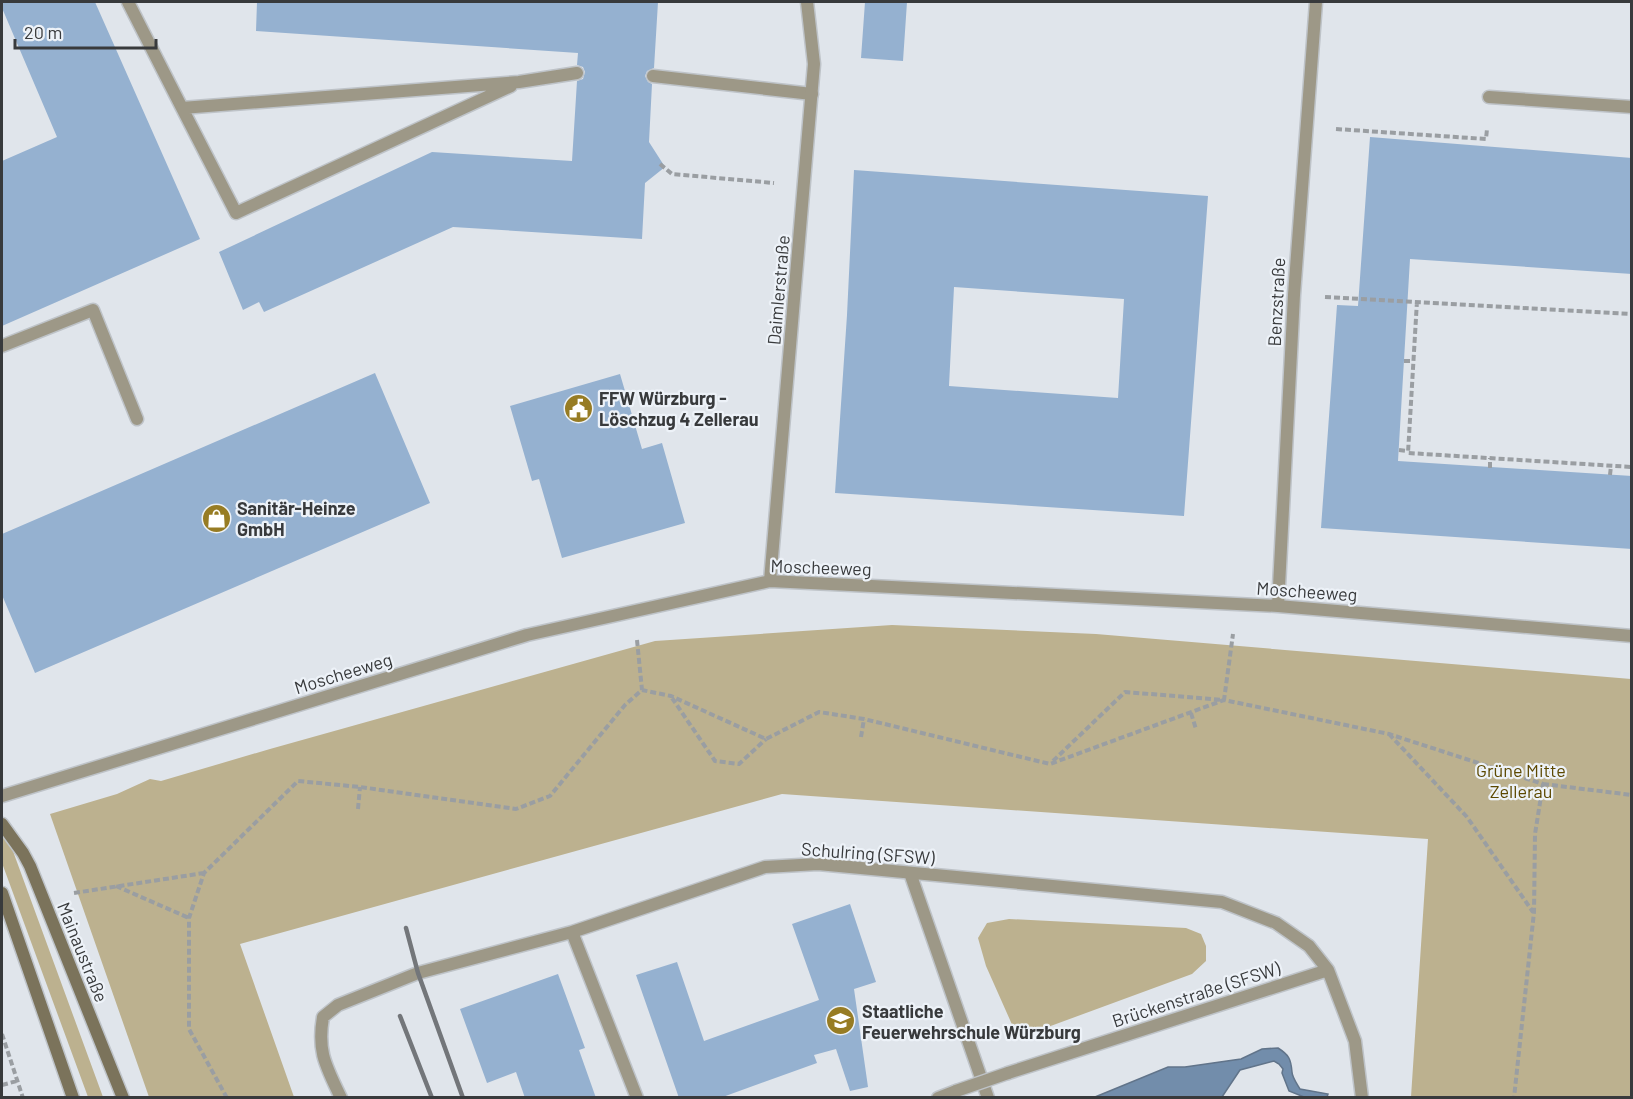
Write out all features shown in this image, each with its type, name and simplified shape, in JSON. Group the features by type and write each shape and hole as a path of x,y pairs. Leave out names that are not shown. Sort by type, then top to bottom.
{"main road":[{"name":"Mainaustraße","path":"2,824 23,853 123,1098"},
{"path":"2,893 73,1098"}],"street":[{"path":"128,2 236,213 519,82"},
{"name":"Daimlerstraße","path":"770,581 814,64 807,2"},
{"name":"Benzstraße","path":"1278,606 1294,295 1316,2"},
{"path":"182,108 519,82 577,73"},
{"path":"653,76 812,94"},
{"path":"1489,97 1632,107"},
{"path":"2,346 93,310 137,419"},
{"name":"Moscheeweg","path":"2,796 527,635 770,581 1278,606 1632,636"},
{"name":"Schulring (SFSW)","path":"341,1098 328,1072 320,1045 323,1017 338,1005 418,973 572,932 765,867 818,864 1222,902 1276,923 1309,946 1329,970 1355,1041 1362,1098"},
{"path":"910,873 988,1098"},
{"path":"572,932 637,1098"},
{"name":"Brückenstraße (SFSW)","path":"938,1098 1008,1073 1329,970"}],"path":[{"path":"1485,147 1489,97"},
{"path":"1369,131 1486,139"},
{"path":"660,164 672,174 804,185"},
{"path":"1358,298 1632,314"},
{"path":"1408,451 1418,301"},
{"path":"1404,361 1413,361"},
{"path":"1398,450 1408,451 1407,453 1632,467"},
{"path":"1490,458 1490,468"},
{"path":"1610,475 1611,466"},
{"path":"1224,700 1238,604"},
{"path":"634,612 642,690"},
{"path":"642,690 671,696 766,739"},
{"path":"227,1098 189,1029 189,918 204,873 298,780 516,809 550,796 624,705 642,690"},
{"path":"1050,764 1125,692 1224,700 1389,734 1543,784 1632,795"},
{"path":"671,696 715,761 739,764 766,739 819,712 864,719 1050,764 1224,700"},
{"path":"1191,713 1196,729"},
{"path":"861,737 864,719"},
{"path":"1389,734 1467,817 1534,912"},
{"path":"1514,1098 1534,912 1535,834 1543,784"},
{"path":"358,809 360,787"},
{"path":"45,907 77,892 204,873"},
{"path":"116,886 189,918"},
{"path":"2,1034 23,1098"},
{"path":"2,1085 18,1081"}],"green space":[{"name":"Grüne Mitte Zellerau","path":"892,625 1096,634 1631,679 1631,1097 1411,1097 1428,839 782,794 240,944 294,1097 149,1097 50,814 117,794 150,779 161,781 655,641"},
{"path":"2,836 10,843 103,1097 88,1097 2,863"},
{"path":"1009,919 1186,928 1201,934 1206,946 1206,961 1192,974 1018,1038 986,966 978,938 987,923"}],"water":[{"path":"1278,1048 1289,1058 1293,1076 1300,1089 1328,1094 1327,1097 1304,1097 1289,1091 1282,1073 1283,1069 1274,1061 1240,1070 1222,1097 1095,1097 1168,1067 1185,1067 1241,1059 1262,1049"}],"building":[{"path":"2,2 95,2 200,239 2,326 2,161 57,137 2,8"},
{"path":"257,2 658,2 654,68 647,71 645,76 652,84 649,142 665,167 645,183 642,239 453,227 264,312 259,302 243,310 219,252 432,152 572,161 577,81 583,79 585,72 583,67 577,65 578,53 256,31"},
{"path":"865,2 907,2 903,61 861,58"},
{"path":"1370,137 1632,158 1632,274 1410,259 1398,461 1632,476 1632,549 1321,528 1337,305 1358,306"},
{"path":"854,170 1208,196 1184,516 835,493","holes":["954,287 1124,299 1118,398 949,386"]},
{"name":"Sanitär-Heinze GmbH","path":"375,373 430,503 35,673 2,595 2,534"},
{"path":"620,374 642,449 662,443 685,523 562,558 539,479 532,481 510,406"},
{"path":"850,904 876,982 854,989 868,1087 850,1091 836,1049 814,1055 817,1063 720,1098 679,1098 636,975 677,962 704,1041 819,1000 792,924"},
{"path":"558,974 585,1048 579,1050 596,1098 525,1098 516,1072 487,1083 460,1009"}],"railway":[{"path":"406,928 418,973 463,1098"},
{"path":"400,1016 432,1098"}],"place":[{"name":"FFW Würzburg - Löschzug 4 Zellerau","path":"578,408"},
{"name":"Sanitär-Heinze GmbH","path":"216,518"},
{"name":"Staatliche Feuerwehrschule Würzburg","path":"841,1021"}]}
